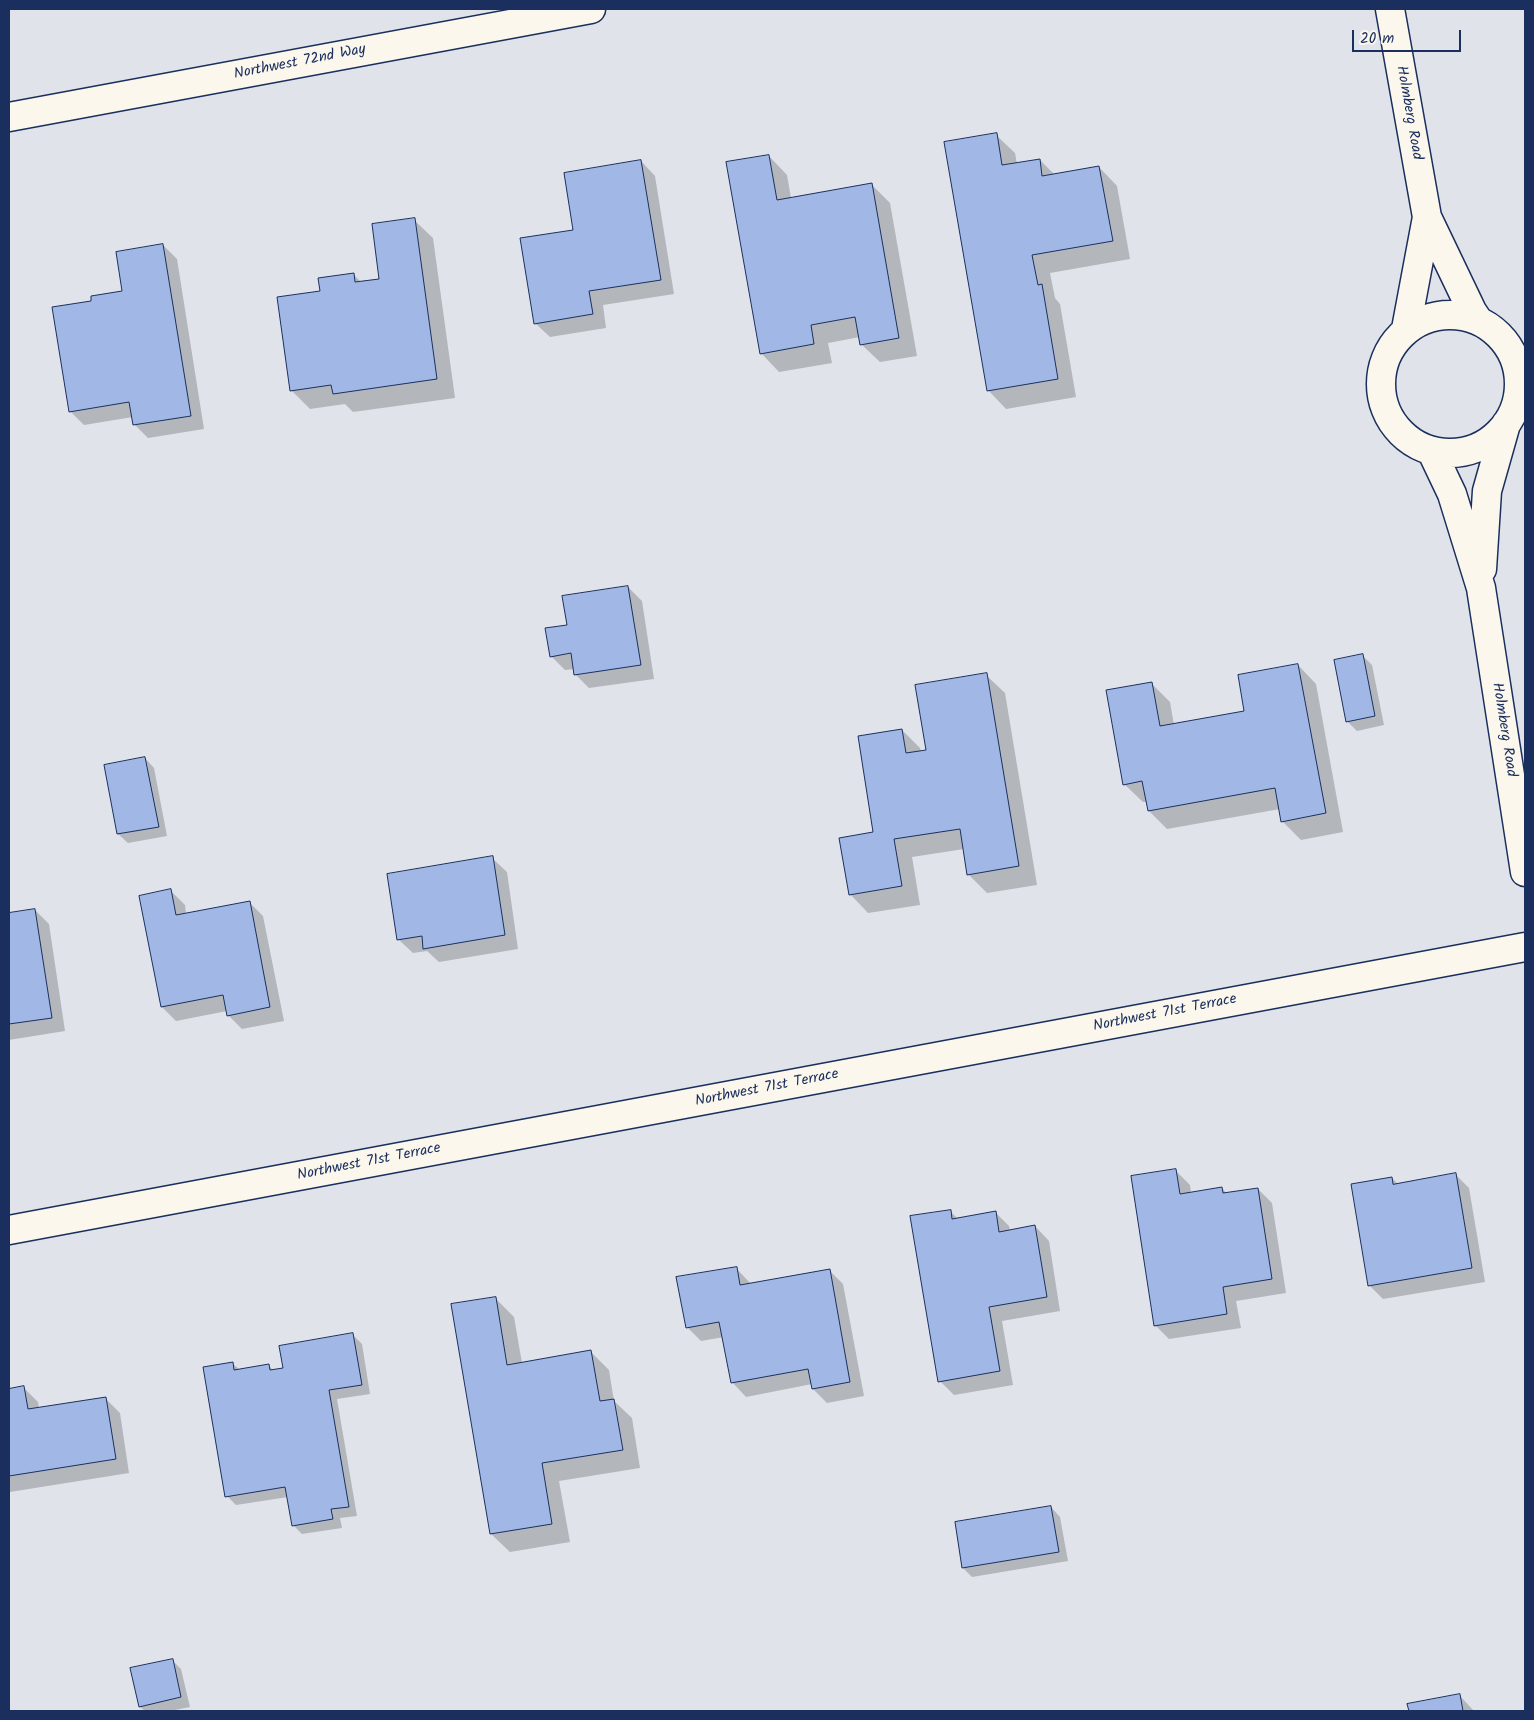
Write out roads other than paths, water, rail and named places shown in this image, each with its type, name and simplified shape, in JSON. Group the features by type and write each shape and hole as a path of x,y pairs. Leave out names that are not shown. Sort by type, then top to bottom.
{"street":[{"name":"Northwest 72nd Way","path":"9,118 591,9"},
{"name":"Holmberg Road","path":"1390,9 1428,217 1472,311 1488,327"},
{"name":"Holmberg Road","path":"1406,330 1428,217"},
{"path":"1488,327 1510,350 1517,368 1519,389 1515,412 1492,440 1474,450 1453,454 1432,452 1412,443 1396,428 1385,409 1380,388 1383,366 1391,345 1406,330 1422,320 1440,315 1460,315 1488,327 1525,338"},
{"name":"Holmberg Road","path":"1481,588 1487,491 1515,412"},
{"name":"Holmberg Road","path":"1432,452 1452,494 1481,588 1525,872"},
{"name":"Northwest 71st Terrace","path":"9,1230 1525,947"}]}
